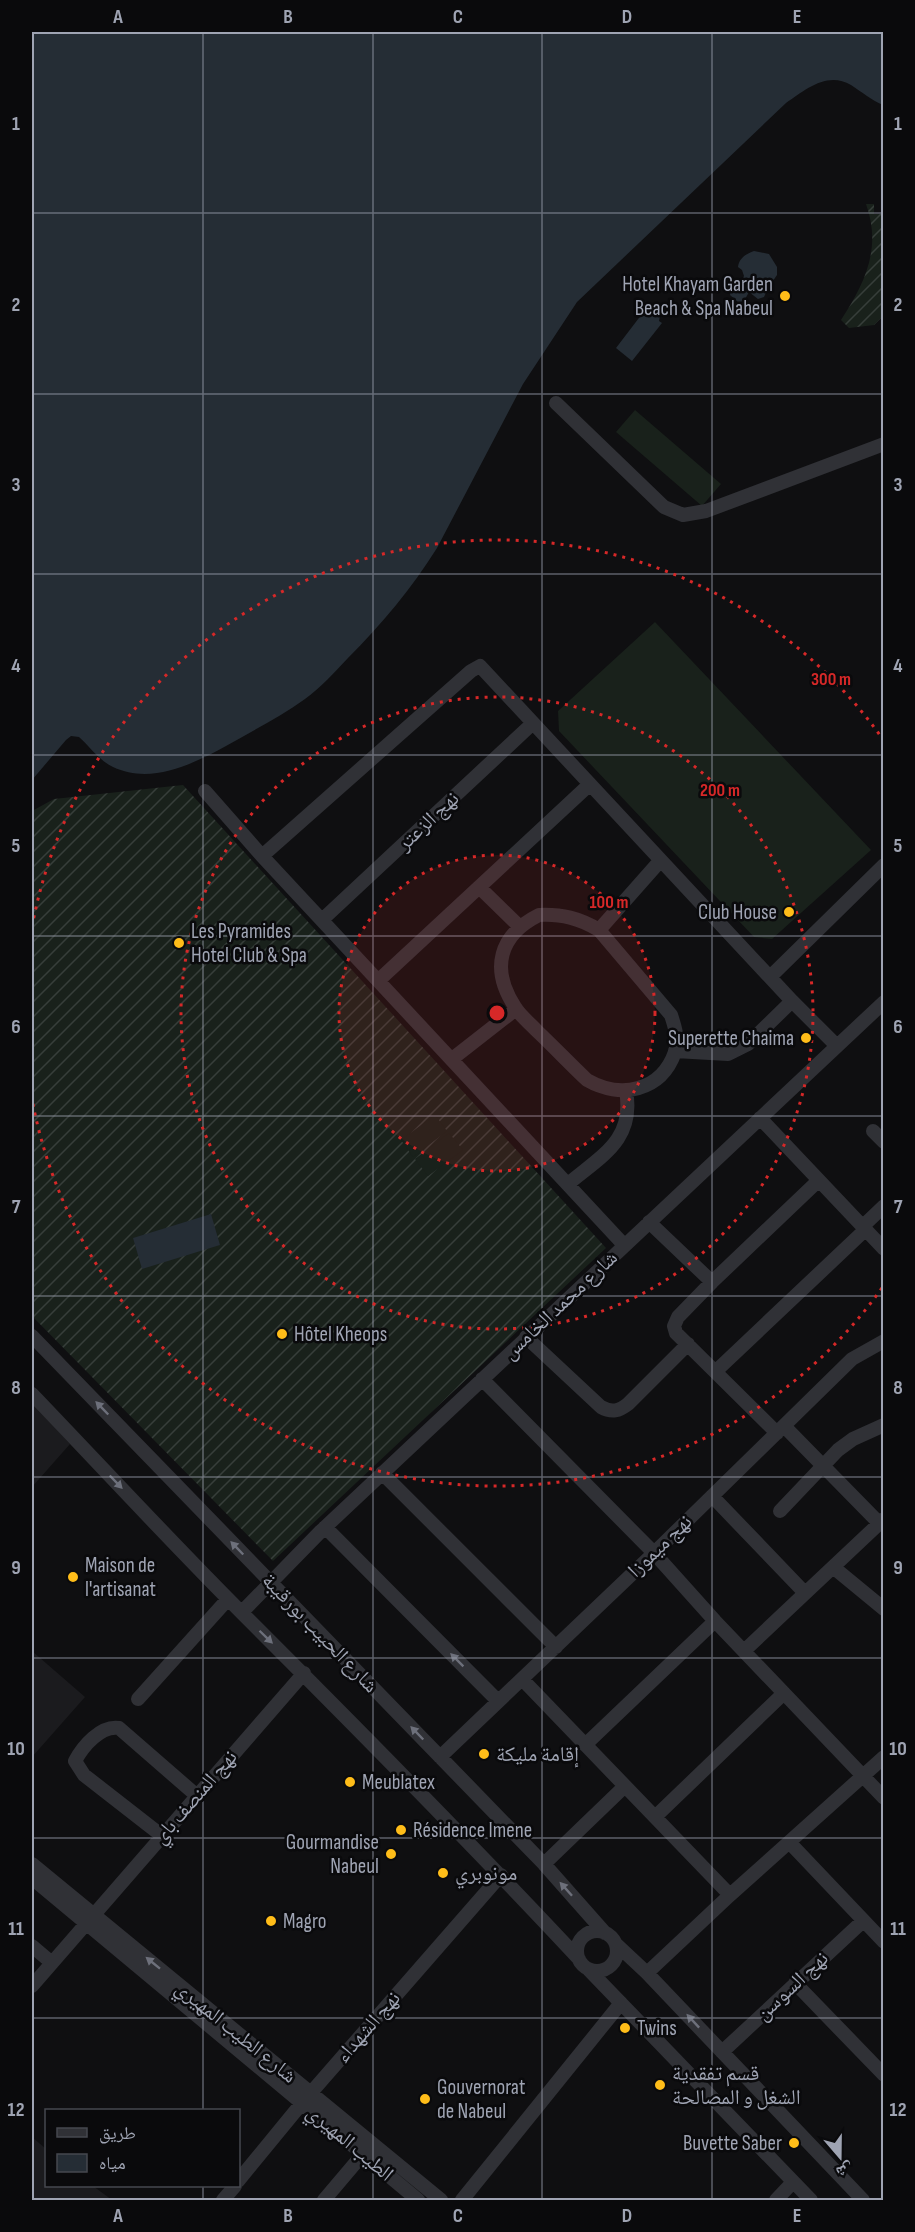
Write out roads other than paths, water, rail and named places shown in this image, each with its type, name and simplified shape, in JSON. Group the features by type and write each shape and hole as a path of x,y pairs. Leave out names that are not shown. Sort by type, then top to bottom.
{"street":[{"path":"556,403 664,507 683,515 706,511 884,444"},
{"path":"262,856 477,666 483,668 660,861 837,1046"},
{"name":"نهج الزعتر","path":"323,919 533,723"},
{"path":"379,980 589,785"},
{"path":"205,791 262,856 624,1245"},
{"path":"599,930 660,861"},
{"path":"770,977 884,865"},
{"path":"479,887 520,927"},
{"path":"539,915 569,916 584,921 599,930 671,1015 676,1032 675,1051 659,1077 646,1086 615,1091 600,1088 586,1080 516,1009 502,980 500,965 503,950 520,927 539,915"},
{"path":"675,1051 728,1054 747,1044 792,1001"},
{"name":"شارع محمد الخامس","path":"242,1612 325,1527 884,1002"},
{"path":"452,1059 516,1009"},
{"path":"568,1184 616,1144 625,1126 626,1090"},
{"path":"760,1118 884,1249"},
{"path":"873,1131 884,1142"},
{"path":"745,1650 881,1521 823,1465 781,1430 676,1333 674,1323 711,1282 818,1181"},
{"path":"716,1371 884,1206"},
{"path":"649,1222 711,1282"},
{"name":"شارع الحبيب بورقيبة","path":"32,1336 544,1864 605,1933"},
{"path":"526,1337 601,1407 614,1411 628,1404 688,1344"},
{"name":"نهج ميموزا","path":"440,1757 654,1553 852,1359 883,1341"},
{"path":"482,1379 654,1553 715,1621 884,1798"},
{"name":"شارع الحبيب بورقيبة","path":"32,1394 228,1599 304,1673 501,1875 579,1959"},
{"path":"780,1511 823,1465 853,1439 884,1425"},
{"path":"382,1473 556,1647"},
{"path":"712,1496 805,1593"},
{"path":"325,1527 498,1701"},
{"path":"833,1567 884,1609"},
{"path":"138,1699 228,1599"},
{"path":"585,1745 715,1621"},
{"name":"نهج المنصف باي","path":"32,1986 304,1673"},
{"path":"522,1679 730,1895"},
{"path":"655,1817 784,1693"},
{"path":"162,1835 84,1775 75,1761 87,1744 107,1729 119,1728 196,1795"},
{"path":"648,1973 730,1895 884,1756"},
{"path":"544,1864 625,1786"},
{"path":"789,1842 884,1942"},
{"name":"شارع الطيب المهيري","path":"32,1864 90,1919 306,2098 441,2200"},
{"name":"نهج الشهداء","path":"240,2179 306,2098 501,1875"},
{"path":"32,1878 90,1919"},
{"name":"نهج السوسن","path":"722,2052 863,1920"},
{"path":"811,2200 579,1959 579,1943 584,1937 598,1931 605,1933 648,1973 863,2200"},
{"path":"589,1970 605,1970 611,1966 616,1959 616,1944"},
{"path":"32,1946 52,1963"},
{"path":"795,1983 884,2075"},
{"path":"462,2200 621,2003"},
{"name":"الطيب المهيري","path":"306,2098 363,2154 418,2200"},
{"path":"324,2200 363,2154"},
{"path":"776,2200 793,2182"},
{"path":"223,2200 234,2187"}],"water":[{"path":"32,32 883,32 883,105 842,81 825,81 801,93 786,103 577,302 523,384 427,563 384,619 311,695 226,746 171,770 142,774 127,772 108,764 79,737 71,736 32,780"},
{"path":"754,251 769,254 777,267 777,275 764,297 758,299 749,292 744,301 738,302 730,295 732,288 741,282 744,276 738,267 743,257"},
{"path":"645,310 658,312 659,321 662,323 632,361 616,348"},
{"path":"211,1214 220,1245 142,1269 133,1238"}],"place":[{"name":"Hotel Khayam Garden Beach & Spa Nabeul","path":"785,296"},
{"name":"Club House","path":"789,912"},
{"name":"Les Pyramides Hotel Club & Spa","path":"179,943"},
{"name":"Superette Chaima","path":"806,1038"},
{"name":"Hôtel Kheops","path":"282,1334"},
{"name":"Maison de l'artisanat","path":"73,1577"},
{"name":"إقامة مليكة","path":"484,1754"},
{"name":"Meublatex","path":"350,1782"},
{"name":"Résidence Imene","path":"401,1830"},
{"name":"Gourmandise Nabeul","path":"391,1854"},
{"name":"مونوبري","path":"443,1873"},
{"name":"Magro","path":"271,1921"},
{"name":"Twins","path":"625,2028"},
{"name":"قسم تفقدية الشغل و المصالحة","path":"660,2085"},
{"name":"Gouvernorat de Nabeul","path":"425,2099"},
{"name":"Buvette Saber","path":"794,2143"}]}
